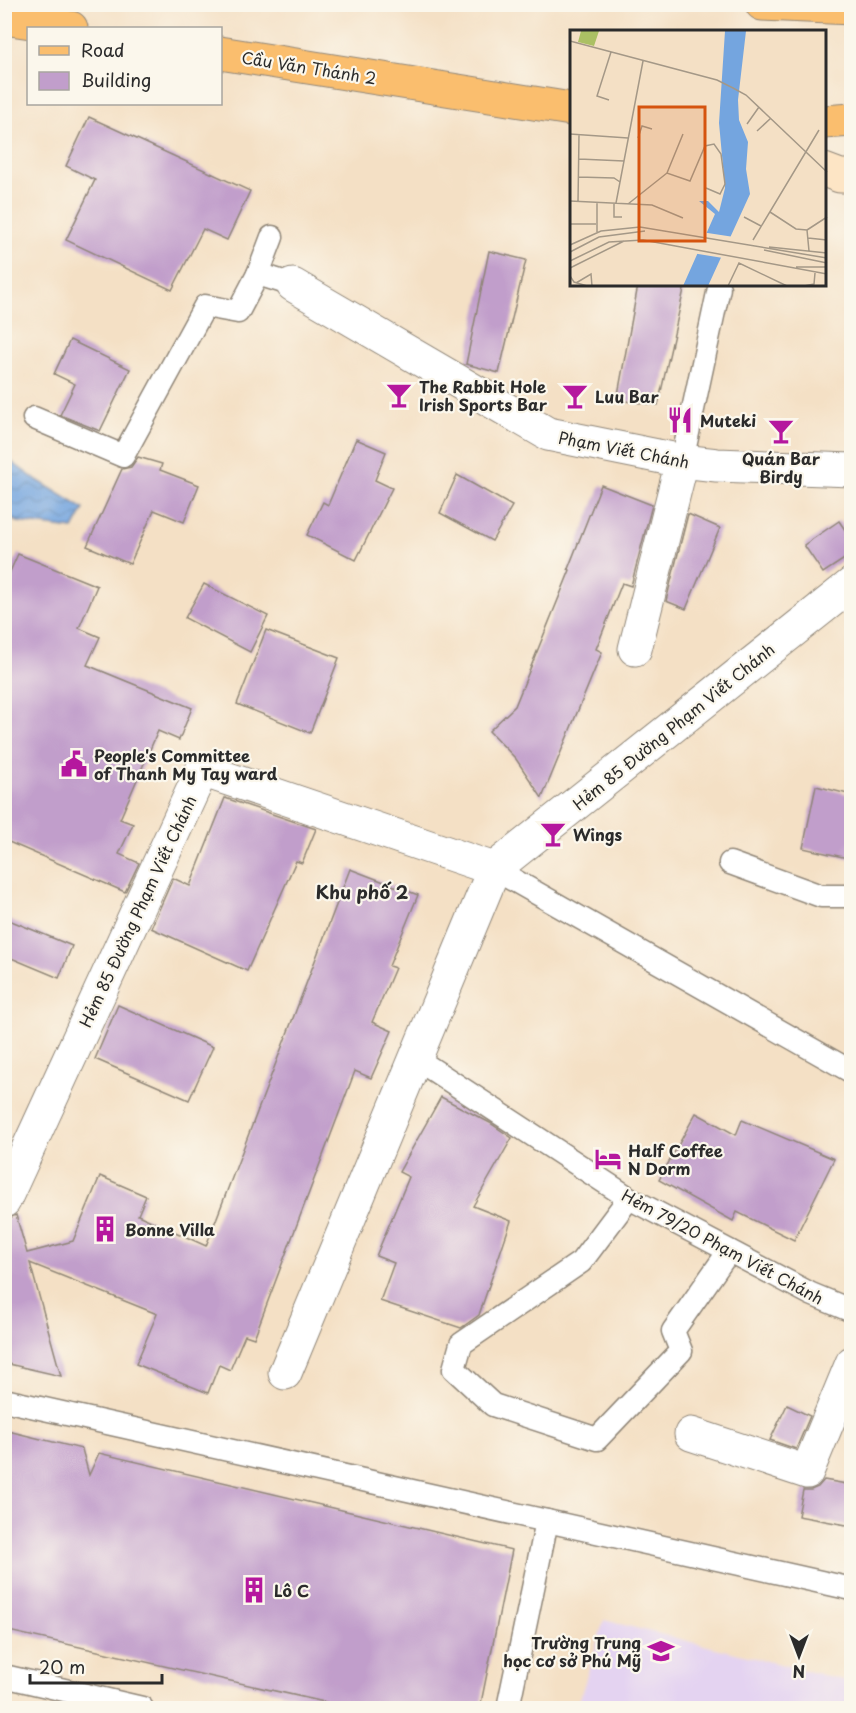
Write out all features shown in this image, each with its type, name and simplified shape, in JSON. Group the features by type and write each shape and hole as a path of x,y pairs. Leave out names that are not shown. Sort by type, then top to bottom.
{"main road":[{"path":"762,4 852,8"},
{"path":"4,18 64,27"},
{"name":"Cầu Văn Thánh 2","path":"222,52 570,109"},
{"path":"826,122 852,120"},
{"path":"826,170 840,176 852,176"}],"street":[{"name":"Phạm Viết Chánh","path":"293,285 548,435 682,461 717,465 852,471"},
{"path":"635,649 682,461"},
{"name":"Hẻm 85 Đường Phạm Viết Chánh","path":"285,1373 494,869 852,584"},
{"name":"Hẻm 85 Đường Phạm Viết Chánh","path":"4,1201 202,771 494,869"},
{"path":"691,1434 807,1472 852,1363"}],"lane":[{"path":"34,418 123,456 205,306 238,312 258,274 272,237"},
{"path":"258,274 293,285"},
{"path":"682,461 719,288"},
{"path":"730,863 821,896 852,896"},
{"path":"494,869 852,1072"},
{"name":"Hẻm 79/20 Phạm Viết Chánh","path":"415,1058 629,1198 811,1294 852,1311"},
{"path":"629,1198 581,1262 461,1344 454,1369 493,1405 597,1439 681,1351 673,1330 729,1251"},
{"path":"4,1400 852,1589"},
{"path":"508,1708 547,1521"},
{"path":"4,1676 142,1708"}],"shaded area":[{"name":"Trường Trung học cơ sở Phú Mỹ","path":"604,1620 851,1682 851,1708 577,1708"}],"water":[{"path":"5,457 32,477 84,509 73,529 18,522 5,517"}],"pier":[{"path":"65,4 56,27 27,27 26,103 5,100 5,5"}],"building":[{"path":"89,117 250,191 227,240 203,229 172,290 66,240 95,180 66,166"},
{"path":"489,251 526,260 499,373 466,364"},
{"path":"638,286 685,286 658,405 617,400"},
{"path":"70,340 130,369 100,431 60,415 75,384 54,374"},
{"path":"356,439 386,452 375,480 392,488 356,560 307,535 323,502 328,505"},
{"path":"138,457 162,464 160,470 199,485 184,522 154,510 130,564 87,546 122,469 131,467"},
{"path":"457,475 512,506 492,541 440,513"},
{"path":"601,485 652,505 631,586 622,583 596,649 602,652 542,798 516,759 489,731 515,706 570,570 568,569"},
{"path":"688,514 720,528 686,609 666,601"},
{"path":"839,521 852,540 852,554 823,573 804,545"},
{"path":"18,554 97,586 79,628 100,637 87,665 192,708 179,740 158,731 120,819 133,824 119,854 139,863 125,892 4,840 4,585"},
{"path":"204,584 268,616 250,652 185,618"},
{"path":"266,630 339,658 310,733 237,704"},
{"path":"816,786 852,795 852,859 803,848"},
{"path":"225,798 316,829 302,863 296,861 247,971 151,928 173,878 190,886"},
{"path":"350,869 418,895 389,966 395,968 372,1022 392,1031 371,1078 355,1071 254,1338 245,1335 230,1370 219,1365 208,1393 136,1364 157,1314 30,1263 61,1376 4,1363 4,1220 16,1215 27,1253 73,1241 100,1176 146,1196 138,1215 206,1246"},
{"path":"4,918 72,946 59,978 4,955"},
{"path":"118,1005 213,1047 189,1100 95,1059"},
{"path":"441,1097 490,1123 512,1138 473,1206 511,1221 479,1315 461,1328 380,1301 394,1263 376,1256 409,1177 399,1172"},
{"path":"696,1113 736,1135 742,1120 834,1159 794,1240 737,1212 733,1221 659,1180"},
{"path":"787,1405 810,1416 796,1449 770,1440"},
{"name":"Lô C","path":"4,1430 82,1449 89,1475 99,1453 512,1550 480,1708 351,1708 4,1630"},
{"path":"824,1480 852,1485 852,1526 798,1516 803,1490 818,1487"}],"place":[{"name":"The Rabbit Hole Irish Sports Bar","path":"399,395"},
{"name":"Luu Bar","path":"575,396"},
{"name":"Muteki","path":"680,420"},
{"name":"Quán Bar Birdy","path":"781,431"},
{"name":"People's Committee of Thanh My Tay ward","path":"74,764"},
{"name":"Wings","path":"553,834"},
{"name":"Half Coffee N Dorm","path":"608,1159"},
{"name":"Bonne Villa","path":"105,1229"},
{"name":"Lô C","path":"254,1590"},
{"name":"Trường Trung học cơ sở Phú Mỹ","path":"661,1651"}],"district":[{"name":"Khu phố 2","path":"362,891"}]}
